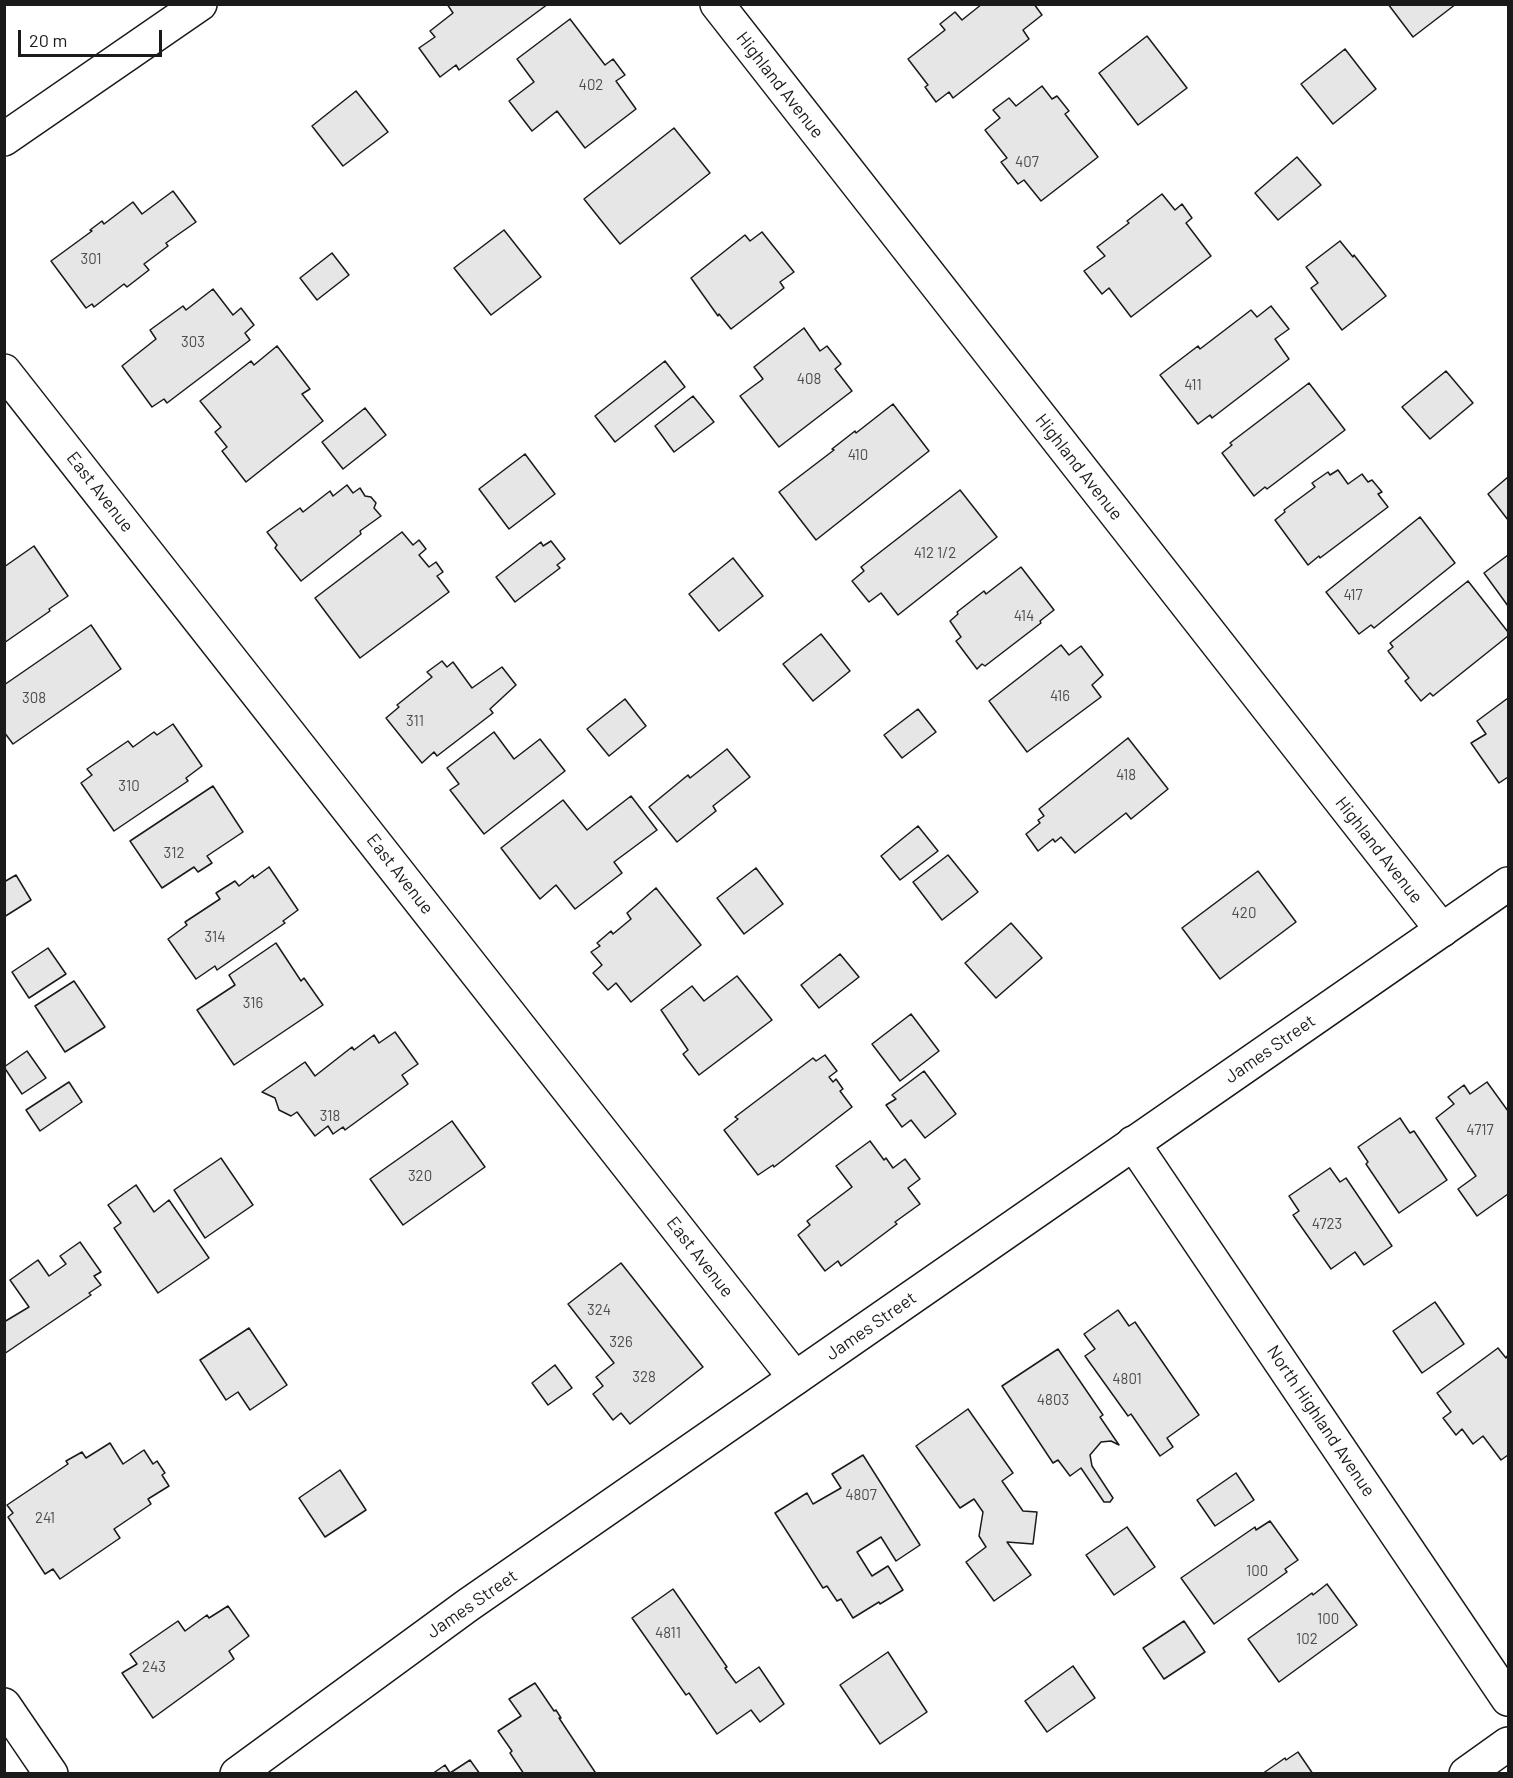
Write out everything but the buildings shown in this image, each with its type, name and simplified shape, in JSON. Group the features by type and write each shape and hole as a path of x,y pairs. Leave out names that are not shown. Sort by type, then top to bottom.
{"street":[{"path":"4,139 200,4"},
{"name":"Highland Avenue","path":"717,4 1442,930"},
{"name":"East Avenue","path":"4,370 795,1378"},
{"name":"James Street","path":"237,1773 468,1605 1509,884"},
{"name":"North Highland Avenue","path":"1133,1143 1509,1698"},
{"path":"4,1705 51,1773"},
{"path":"1466,1773 1509,1744"}]}
